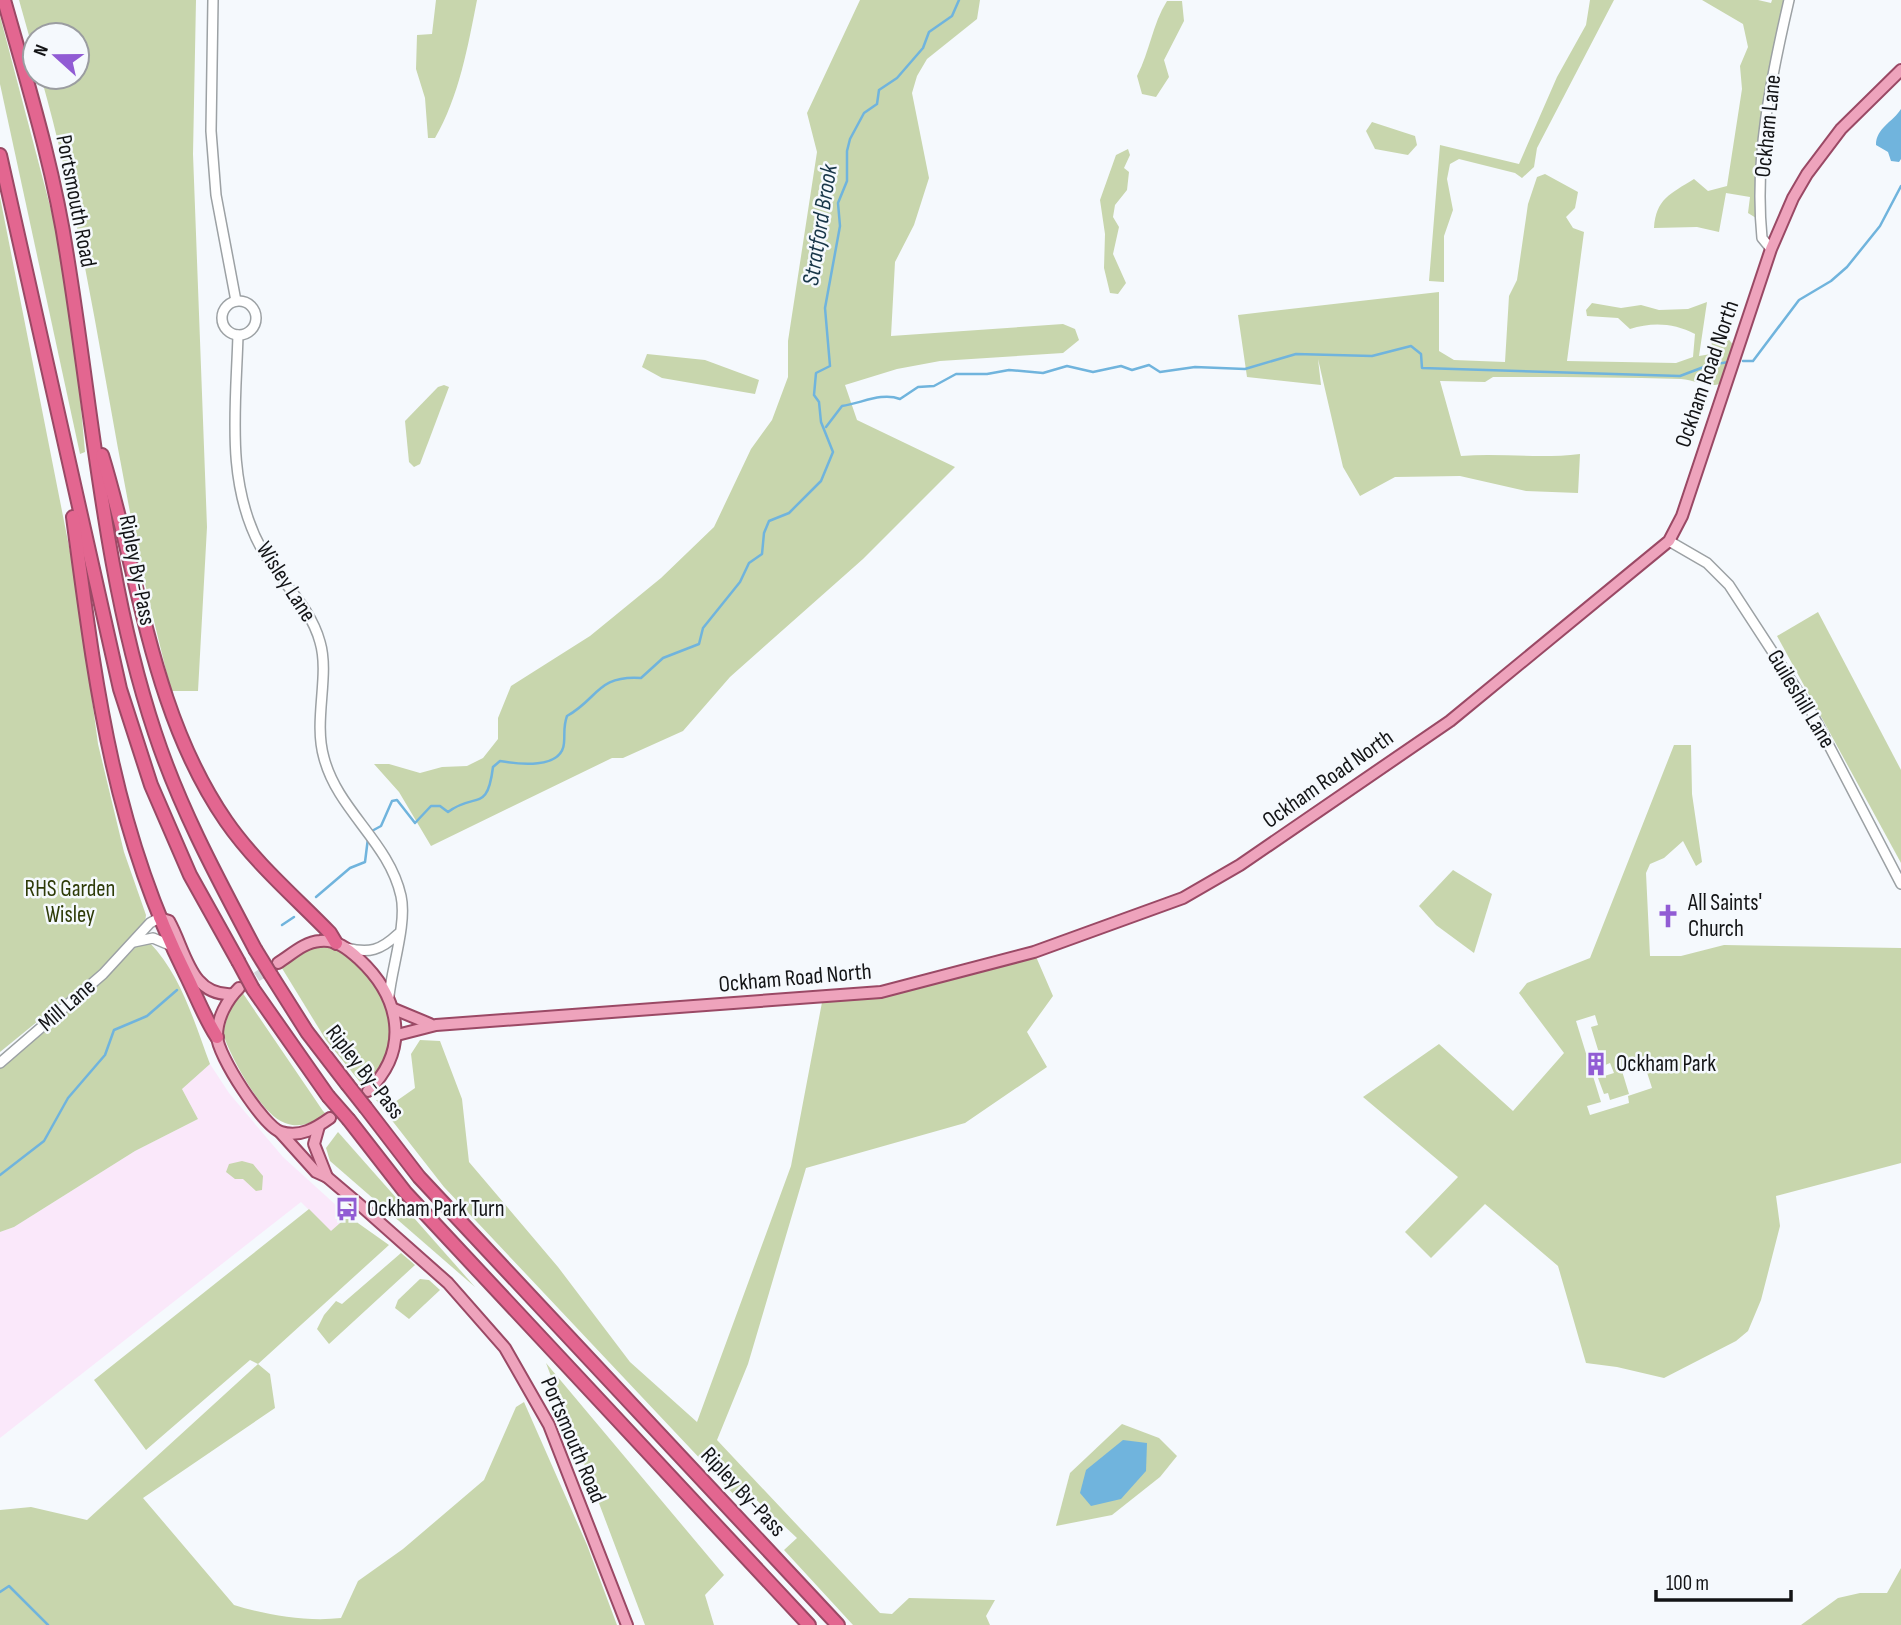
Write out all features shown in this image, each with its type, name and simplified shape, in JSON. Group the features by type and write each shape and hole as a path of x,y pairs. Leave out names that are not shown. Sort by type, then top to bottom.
{"highway":[{"name":"Portsmouth Road","path":"4,0 51,172 67,254 89,415"},
{"path":"0,155 62,430 94,677 107,747 126,824 159,918 217,1037"},
{"path":"89,415 168,708 192,764 242,842 341,945"},
{"name":"Ripley By-Pass","path":"89,415 115,573 154,732 170,776 206,856 255,948 274,969 307,1032 419,1177 838,1625"},
{"name":"Ripley By-Pass","path":"62,430 120,689 151,785 190,875 253,989 328,1096 414,1202 809,1625"}],"main road":[{"name":"Ockham Road North","path":"397,1035 436,1025 881,992 1034,952 1183,898 1240,865 1450,721 1669,541 1682,516 1771,249 1807,174 1860,108 1901,70"},
{"path":"159,918 169,922 200,984 211,992 236,991 223,1010 217,1037"},
{"path":"274,969 310,943 320,941 341,945 374,975 389,996 394,1009 397,1035 387,1066 368,1091"},
{"name":"Ockham Road North","path":"394,1009 412,1019 436,1025"},
{"name":"Portsmouth Road","path":"217,1037 221,1051 238,1081 264,1118 280,1132 305,1162 327,1177 448,1283 505,1348 549,1425 627,1625"},
{"path":"280,1132 296,1134 319,1126 330,1118"},
{"name":"Portsmouth Road","path":"319,1126 314,1144 327,1177"}],"street":[{"name":"Wisley Lane","path":"213,0 211,131 216,195 236,301"},
{"name":"Ockham Lane","path":"1771,249 1762,242 1760,227 1762,159 1772,77 1789,0"},
{"name":"Wisley Lane","path":"236,301 249,304 256,316 251,330 238,335 228,331 223,321 224,311 236,301"},
{"name":"Wisley Lane","path":"238,335 234,425 244,506 262,550 308,613 317,631 322,652 319,729 323,757 337,791 383,852 401,898 389,996"},
{"name":"Guileshill Lane","path":"1669,541 1707,563 1729,585 1811,711 1901,884"},
{"name":"Mill Lane","path":"0,1063 95,982 150,923 159,918"},
{"path":"341,945 363,952 377,950 398,934"},
{"path":"131,944 153,937 172,946"}],"shaded area":[{"path":"210,1064 229,1093 283,1157 348,1216 331,1232 301,1202 0,1438 0,1232 14,1227 135,1151 198,1119 182,1089"}],"green space":[{"path":"19,0 196,0 193,154 207,527 198,691 171,691 138,552 82,253 45,91 91,91 91,21 25,21"},
{"path":"436,0 477,0 462,71 450,106 435,138 428,138 425,98 416,69 417,35 432,34"},
{"path":"860,0 980,0 977,19 927,59 917,76 912,93 929,178 914,225 895,262 891,336 1063,324 1075,329 1079,340 1063,353 940,361 897,369 845,385 857,420 955,467 863,559 730,677 683,731 623,758 612,758 431,846 399,792 374,764 389,764 420,773 442,767 467,766 483,758 498,739 498,718 511,686 590,636 661,578 714,527 751,449 772,420 788,377 788,341 817,152 807,113"},
{"path":"1590,0 1614,0 1537,148 1534,167 1522,178 1515,173 1459,159 1450,164 1447,179 1453,210 1444,236 1444,282 1429,281 1440,145 1519,164 1557,77 1586,25"},
{"path":"1702,0 1758,0 1771,3 1772,0 1786,0 1756,218 1748,213 1750,197 1726,193 1719,232 1697,227 1654,228 1661,204 1671,193 1694,179 1708,191 1727,186 1742,89 1740,66 1748,47 1743,24"},
{"path":"1167,1 1182,1 1184,21 1164,60 1169,77 1156,97 1142,94 1137,76"},
{"path":"0,16 56,229 77,363 85,452 80,454 0,84"},
{"path":"1372,122 1415,136 1417,145 1408,155 1375,149 1366,131"},
{"path":"1128,149 1130,155 1124,168 1129,172 1127,190 1115,205 1113,217 1119,227 1113,254 1126,283 1118,294 1110,293 1104,268 1105,234 1100,200 1116,155"},
{"path":"1545,174 1578,192 1575,208 1566,217 1573,228 1584,232 1567,361 1676,363 1693,357 1695,334 1687,330 1663,325 1630,329 1618,318 1587,316 1586,310 1592,303 1621,308 1641,305 1659,310 1688,309 1707,302 1699,356 1711,354 1712,338 1721,330 1735,347 1723,383 1707,385 1681,379 1587,377 1493,377 1485,382 1440,381 1461,456 1580,454 1578,493 1526,491 1460,476 1395,477 1360,496 1343,467 1318,359 1321,385 1247,377 1238,315 1439,292 1439,351 1454,360 1505,362 1509,296 1517,280 1528,204 1537,177"},
{"name":"RHS Garden Wisley","path":"0,197 77,587 98,744 124,852 146,915 145,923 92,977 0,1052"},
{"path":"647,354 705,360 759,380 755,394 662,378 642,367"},
{"path":"438,387 449,387 420,464 414,467 409,462 405,421"},
{"path":"1818,612 1901,770 1901,863 1777,636"},
{"path":"1674,745 1691,745 1692,794 1702,862 1696,866 1683,841 1664,858 1650,864 1646,873 1650,956 1681,956 1724,945 1901,948 1901,1163 1776,1196 1780,1226 1761,1300 1748,1331 1736,1341 1664,1378 1586,1363 1558,1266 1485,1204 1431,1258 1405,1232 1458,1177 1363,1097 1439,1044 1513,1111 1564,1053 1519,993 1527,983 1590,958","holes":["1595,1015 1598,1025 1591,1027 1603,1066 1610,1063 1614,1073 1598,1078 1604,1094 1608,1093 1610,1100 1629,1094 1622,1071 1644,1063 1652,1088 1628,1096 1629,1103 1590,1115 1587,1106 1601,1102 1576,1021"]},
{"path":"1453,870 1492,894 1474,953 1436,925 1419,906"},
{"path":"150,943 179,985 210,1064 182,1089 198,1119 135,1151 14,1227 0,1232 0,1067 106,977 138,945"},
{"path":"315,945 338,951 357,963 373,981 384,1001 389,1024 388,1047 380,1068 364,1087 326,1040 280,965"},
{"path":"1034,952 1053,996 1027,1032 1047,1067 965,1123 806,1168 748,1364 717,1440 880,1613 892,1614 909,1598 995,1600 986,1616 990,1625 853,1625 784,1550 797,1538 749,1493 739,1500 444,1187 376,1100 395,1102 415,1088 411,1054 420,1040 440,1041 462,1099 469,1162 558,1267 630,1362 697,1422 791,1166 823,997 883,997 978,973 976,967"},
{"path":"242,992 327,1115 307,1124 291,1125 276,1118 257,1097 240,1070 223,1034 230,1006"},
{"path":"338,1132 475,1287 330,1161 326,1148"},
{"path":"242,1161 253,1164 263,1176 262,1190 256,1191 243,1179 235,1179 226,1172 229,1164"},
{"path":"309,1209 331,1231 348,1216 389,1245 258,1364 250,1360 146,1450 94,1380"},
{"path":"401,1253 415,1265 329,1344 317,1329 324,1315 336,1301 342,1304"},
{"path":"420,1279 429,1280 440,1290 409,1319 395,1308 398,1300"},
{"path":"546,1363 724,1575 705,1595 714,1625 645,1625"},
{"path":"258,1364 270,1374 275,1408 143,1498 234,1605 287,1617 341,1618 358,1581 403,1549 484,1480 516,1407 524,1402 587,1545 617,1625 0,1625 0,1510 31,1507 87,1520"},
{"path":"1122,1424 1159,1438 1177,1456 1160,1477 1112,1515 1056,1526 1070,1473"},
{"path":"1901,1568 1901,1625 1801,1625 1838,1598 1860,1593 1887,1593"}],"water":[{"path":"1901,109 1899,162 1891,161 1888,152 1876,145 1879,134"},
{"path":"1123,1440 1147,1443 1146,1471 1121,1499 1091,1506 1080,1493 1086,1470"}],"waterway":[{"name":"Stratford Brook","path":"370,832 381,826 392,801 397,800 415,823 431,806 440,806 448,812 484,796 493,767 500,761 538,763 556,758 564,743 567,716 606,684 626,678 641,678 663,658 699,644 703,628 740,582 749,563 762,554 764,533 769,521 789,513 821,481 833,452 821,422 819,402 814,395 816,373 830,366 825,308 840,226 838,203 847,181 847,151 850,139 864,113 877,104 879,90 897,78 923,48 929,32 952,16 959,0"},
{"path":"1743,361 1753,361 1799,300 1831,281 1847,267 1880,226 1901,186"},
{"path":"826,427 842,406 879,397 900,399 918,387 934,386 956,374 987,374 1009,370 1043,373 1067,366 1093,372 1121,366 1132,370 1149,365 1160,372 1195,367 1245,369 1296,354 1372,356 1411,346 1421,354 1422,368 1680,376 1709,365 1729,362"},
{"name":"Stratford Brook","path":"316,897 350,868 365,862 368,838"},
{"name":"Stratford Brook","path":"282,925 294,917"},
{"name":"Stratford Brook","path":"0,1175 44,1141 68,1098 105,1055 114,1030 147,1016 177,990"},
{"path":"0,1592 9,1586 48,1625"}],"tunnel":[{"path":"244,985 275,965"}],"place":[{"name":"All Saints' Church","path":"1668,916"},
{"name":"Ockham Park","path":"1596,1064"},
{"name":"Ockham Park Turn","path":"347,1209"}]}
